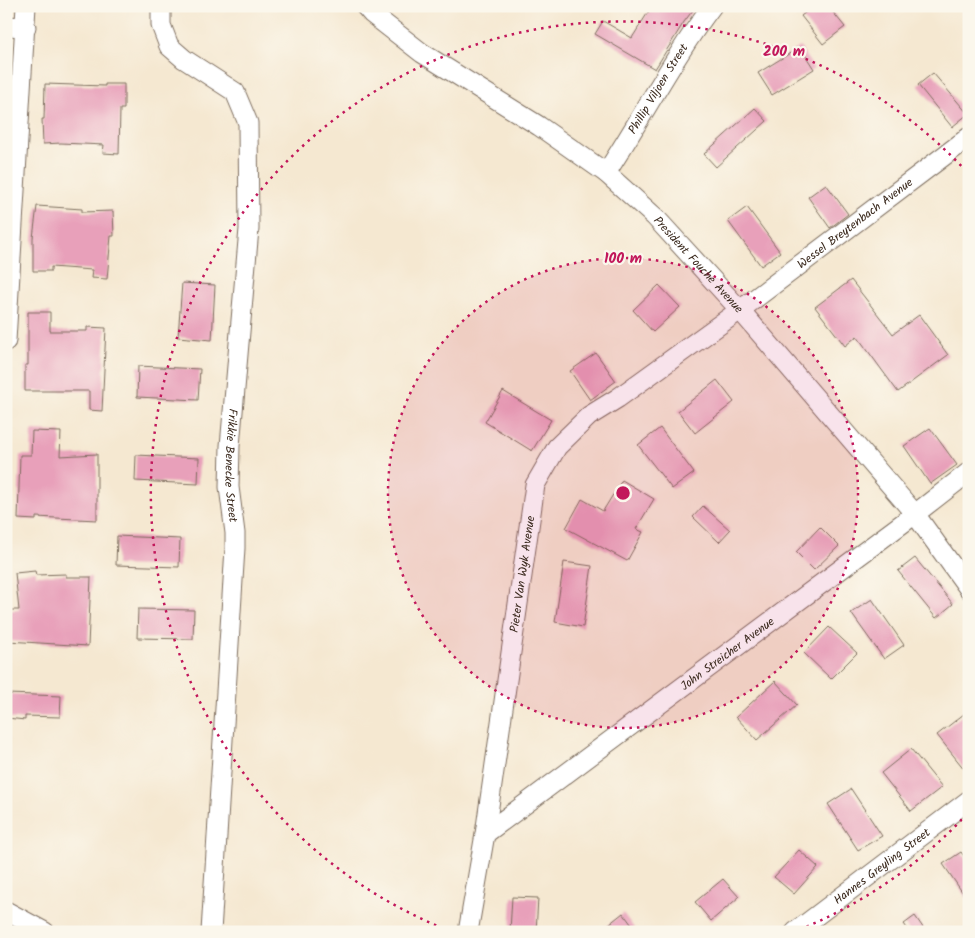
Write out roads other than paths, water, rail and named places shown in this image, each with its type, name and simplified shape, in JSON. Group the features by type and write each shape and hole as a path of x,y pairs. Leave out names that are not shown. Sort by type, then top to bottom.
{"street":[{"path":"6,341 12,166 26,27 26,6"},
{"name":"Frikkie Benecke Street","path":"161,6 162,25 168,46 184,59 235,92 248,122 249,229 230,446 229,487 235,548 212,932"},
{"name":"President Fouche Avenue","path":"365,6 372,14 422,54 539,126 606,173 655,217 740,310 915,514 969,589"},
{"name":"Phillip Viljoen Street","path":"606,173 687,40 712,6"},
{"path":"6,26 26,27"},
{"name":"Wessel Breytenbach Avenue","path":"740,310 969,137"},
{"name":"Pieter Van Wyk Avenue","path":"468,932 485,834 535,485 557,447 589,416 618,398 740,310"},
{"name":"John Streicher Avenue","path":"485,834 969,472"},
{"name":"Hannes Greyling Street","path":"795,932 969,800"},
{"path":"6,911 45,932"}]}
